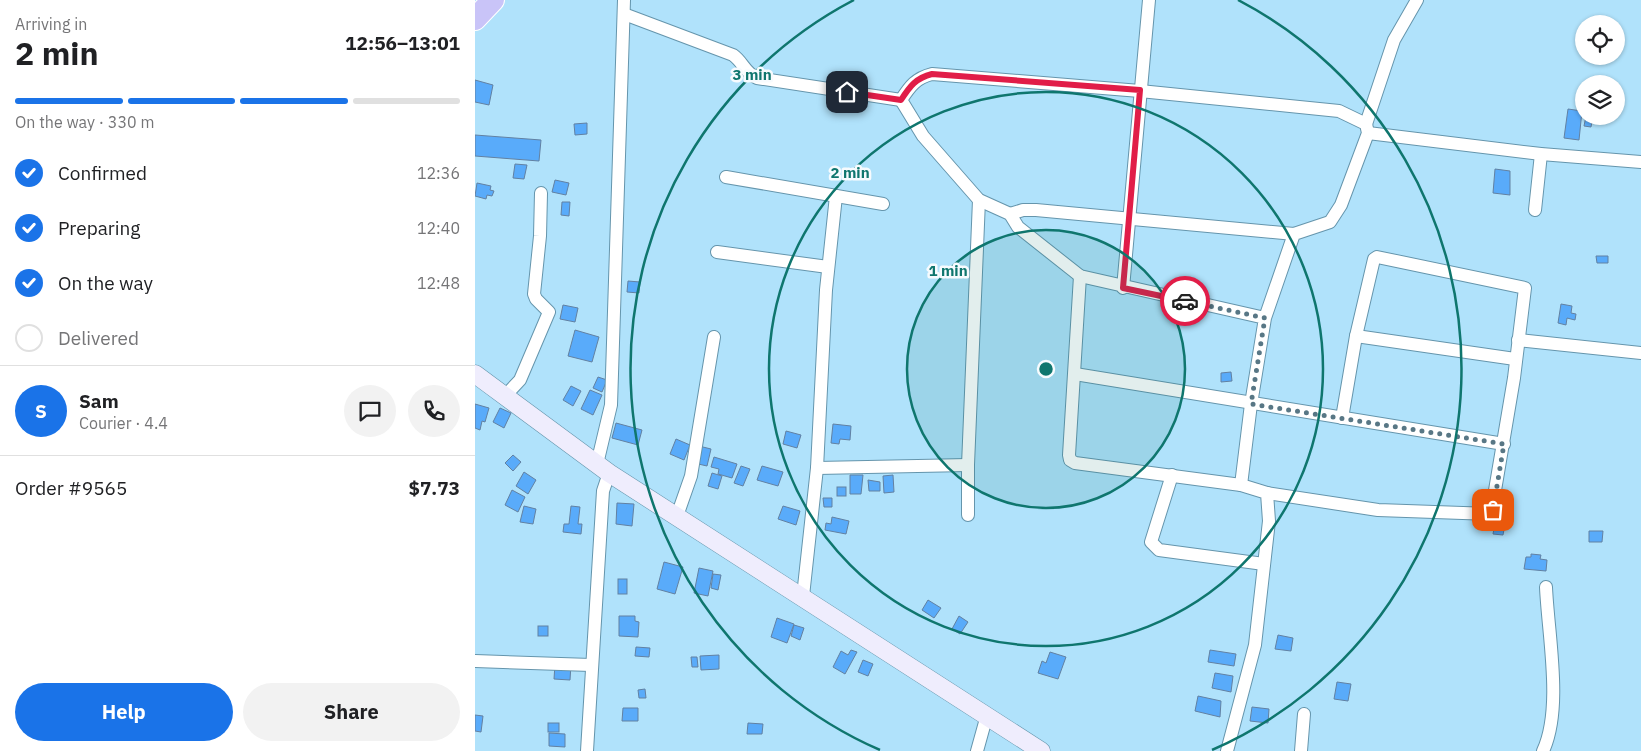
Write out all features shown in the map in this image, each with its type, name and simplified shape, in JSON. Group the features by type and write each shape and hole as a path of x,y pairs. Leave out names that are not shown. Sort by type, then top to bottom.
{"highway":[{"path":"475,19 493,0"}],"street":[{"path":"587,751 603,468 611,405 624,0"},
{"path":"1123,288 1149,0"},
{"path":"1010,214 1023,210 1036,210 1129,217 1294,234 1330,222 1341,205 1367,129 1394,40 1417,0"},
{"path":"624,14 733,55 739,59 746,71 757,78 901,100 923,136 979,200 1010,214 1017,226 1080,276 1123,288 1265,318"},
{"path":"901,100 912,83 923,76 932,74 1140,90 1339,111 1367,129 1541,154 1641,162"},
{"path":"1535,210 1541,154"},
{"path":"726,177 883,204"},
{"path":"505,396 519,380 549,312 536,300 534,294 540,236 541,193"},
{"path":"803,596 817,468 828,267 836,196"},
{"path":"968,515 968,465 979,200"},
{"path":"1241,484 1251,404 1265,318 1294,234"},
{"path":"717,252 828,267"},
{"path":"1080,276 1070,460 1241,484 1267,493 1378,510 1486,516 1491,514 1493,510 1526,290 1522,285 1377,257 1372,261 1356,336 1342,418"},
{"path":"1356,336 1515,360"},
{"path":"681,506 691,476 714,337"},
{"path":"1518,340 1641,353"},
{"path":"475,374 603,468 681,506 803,596 1041,751"},
{"path":"1075,374 1504,444"},
{"path":"817,468 968,465"},
{"path":"1172,475 1151,542 1159,550 1264,564"},
{"path":"1227,751 1255,646 1269,521 1267,493"},
{"path":"1543,751 1548,740 1553,714 1546,587"},
{"path":"475,660 591,665"},
{"path":"1301,751 1304,714"},
{"path":"977,751 987,715"}],"building":[{"path":"475,80 493,85 489,105 475,102"},
{"path":"1568,109 1575,110 1575,125 1581,125 1579,140 1564,138"},
{"path":"587,123 587,134 575,135 574,124"},
{"path":"475,135 541,140 539,161 475,156"},
{"path":"515,164 527,165 524,179 513,178"},
{"path":"1495,169 1510,171 1510,195 1493,193"},
{"path":"555,180 569,183 566,195 552,192"},
{"path":"477,183 491,186 490,190 494,191 492,196 487,195 486,199 475,196"},
{"path":"562,202 570,202 569,216 561,215"},
{"path":"1596,256 1608,256 1608,263 1597,263"},
{"path":"628,281 640,282 639,293 627,292"},
{"path":"1561,304 1572,306 1571,313 1576,314 1575,320 1567,318 1566,325 1558,323"},
{"path":"563,305 578,308 575,322 560,319"},
{"path":"575,330 599,337 592,362 568,356"},
{"path":"1231,372 1232,381 1221,382 1221,373"},
{"path":"598,377 607,380 602,392 593,388"},
{"path":"571,386 581,391 573,406 563,400"},
{"path":"590,390 602,395 593,415 581,409"},
{"path":"475,404 489,408 485,422 482,421 480,430 475,428"},
{"path":"500,408 511,413 504,428 493,422"},
{"path":"616,423 642,430 638,445 612,438"},
{"path":"833,424 851,426 850,440 840,439 839,444 831,443"},
{"path":"786,431 801,435 797,448 783,444"},
{"path":"676,439 690,445 684,460 670,454"},
{"path":"699,446 711,449 707,466 694,463"},
{"path":"513,455 521,462 513,471 505,463"},
{"path":"714,457 737,464 732,478 718,474 719,469 711,467"},
{"path":"741,466 750,469 743,486 734,483"},
{"path":"762,466 783,472 778,486 757,480"},
{"path":"524,472 536,480 528,494 516,486"},
{"path":"712,473 722,476 718,489 708,486"},
{"path":"850,475 863,475 861,494 850,494"},
{"path":"893,475 894,492 884,493 883,476"},
{"path":"868,480 880,482 880,491 869,491"},
{"path":"837,487 846,487 846,496 837,496"},
{"path":"512,490 525,497 518,512 505,505"},
{"path":"823,498 832,498 832,507 824,507"},
{"path":"617,503 634,504 632,526 616,524"},
{"path":"524,506 536,509 533,524 520,522"},
{"path":"571,506 580,507 578,524 582,524 581,534 563,532 564,524 569,524"},
{"path":"783,506 800,511 796,525 778,519"},
{"path":"832,517 849,521 846,534 825,530 826,523 831,524"},
{"path":"1495,523 1505,524 1503,535 1493,534"},
{"path":"1589,531 1603,531 1602,542 1589,542"},
{"path":"1531,554 1541,555 1540,559 1547,560 1546,571 1524,569 1526,557 1531,557"},
{"path":"664,562 683,567 675,594 657,589"},
{"path":"699,568 713,571 708,596 694,593"},
{"path":"713,574 721,575 718,590 711,588"},
{"path":"618,579 627,579 627,594 618,594"},
{"path":"928,600 941,608 934,618 922,610"},
{"path":"619,616 635,616 635,621 639,622 638,637 619,636"},
{"path":"959,616 968,622 960,634 952,629"},
{"path":"777,618 794,624 787,643 771,637"},
{"path":"794,625 804,628 800,640 791,636"},
{"path":"538,626 548,626 548,636 538,636"},
{"path":"1278,635 1293,638 1291,651 1275,649"},
{"path":"636,647 650,648 649,657 635,656"},
{"path":"851,650 857,652 845,674 833,667 841,651 848,655"},
{"path":"1210,650 1236,654 1234,666 1208,662"},
{"path":"1050,652 1066,657 1058,679 1038,673 1042,661 1046,663"},
{"path":"719,655 719,669 701,670 700,656"},
{"path":"691,657 697,657 698,667 692,667"},
{"path":"863,660 873,664 868,676 858,672"},
{"path":"555,664 571,664 570,680 554,679"},
{"path":"1215,673 1233,676 1231,692 1212,688"},
{"path":"1337,682 1351,684 1348,701 1334,699"},
{"path":"645,689 646,698 639,698 638,690"},
{"path":"1198,696 1221,701 1220,717 1195,711"},
{"path":"1252,707 1269,709 1268,723 1250,721"},
{"path":"623,708 638,708 638,721 622,721"},
{"path":"475,715 483,716 481,732 475,731"},
{"path":"548,723 559,723 559,732 548,732"},
{"path":"748,723 763,724 762,734 747,734"},
{"path":"549,733 565,734 565,747 549,746"}],"way so far":[{"path":"1185,301 1265,318 1251,404 1504,444 1493,510"}],"route":[{"path":"847,92 901,100 912,83 923,76 932,74 1140,90 1123,288 1185,301"}]}
